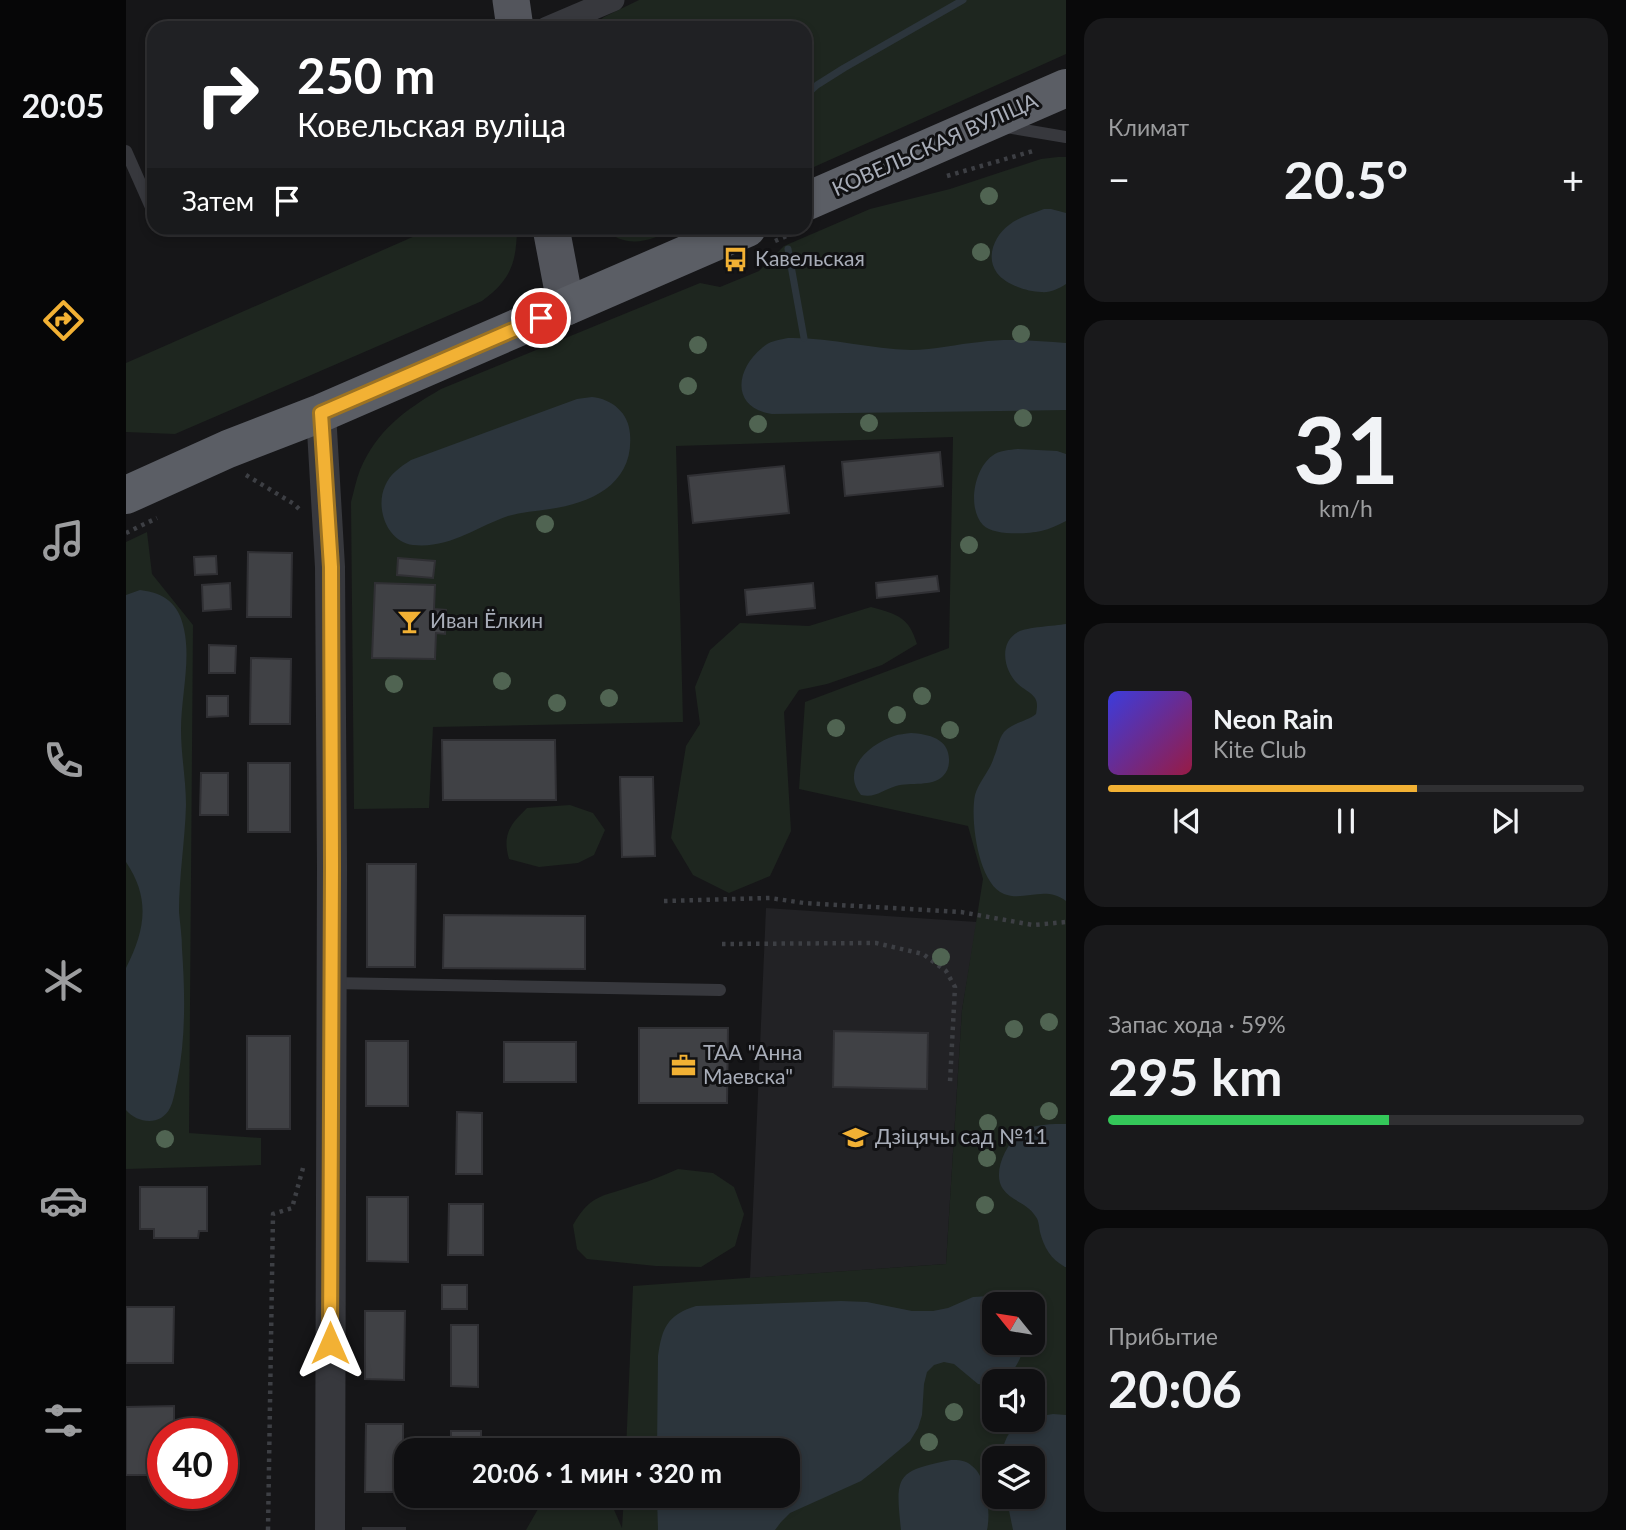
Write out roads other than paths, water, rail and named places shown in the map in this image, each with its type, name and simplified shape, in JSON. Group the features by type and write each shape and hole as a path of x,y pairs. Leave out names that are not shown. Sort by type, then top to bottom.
{"highway":[{"name":"КОВЕЛЬСКАЯ ВУЛІЦА","path":"812,199 1066,88"},
{"path":"126,495 731,235"}],"main road":[{"path":"511,0 514,21"},
{"path":"552,235 566,307"}],"street":[{"path":"564,21 613,0"},
{"path":"321,413 331,567 330,1530"}],"lane":[{"path":"985,123 1066,137"},
{"path":"126,151 147,198"},
{"path":"331,983 720,990"}],"waterway":[{"path":"812,90 844,68 963,0"},
{"path":"788,249 804,338"}],"place":[{"name":"Кавельская","path":"735,259"},
{"name":"Иван Ёлкин","path":"410,621"},
{"name":"ТАА \"Анна Маевска\"","path":"683,1065"},
{"name":"Дзіцячы сад №11","path":"855,1137"}]}
